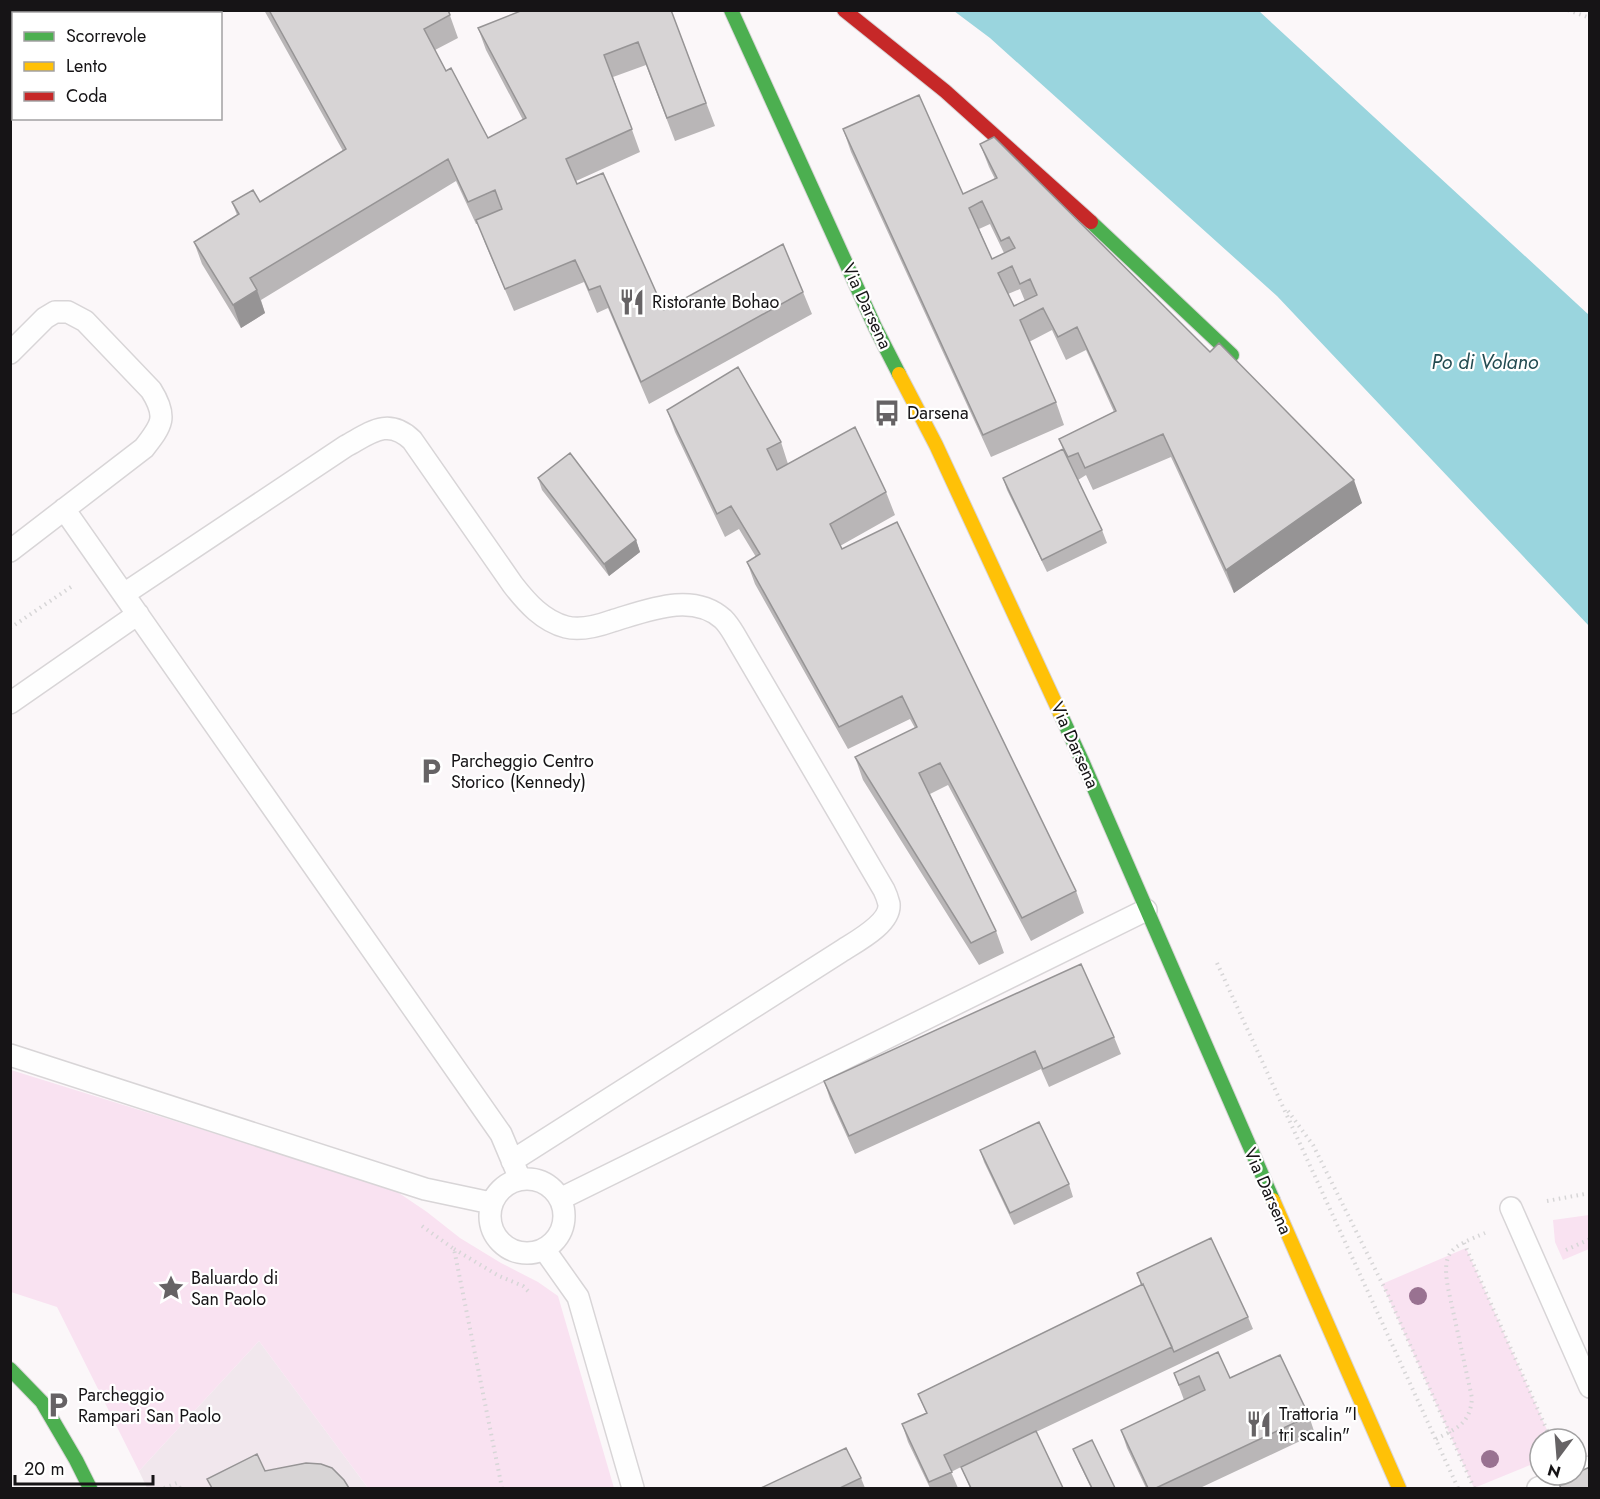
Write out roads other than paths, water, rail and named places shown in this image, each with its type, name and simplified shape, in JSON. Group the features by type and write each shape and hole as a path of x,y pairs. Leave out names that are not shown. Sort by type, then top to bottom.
{"main road":[{"name":"Via Darsena","path":"731,10 875,327 921,415 1083,763 1399,1488"},
{"path":"844,10 990,130 1232,355"},
{"path":"10,1368 42,1401 90,1488"}],"lane":[{"path":"10,353 45,318 55,312 68,312 85,321 143,382 155,396 162,412 160,425 144,448 10,551"},
{"path":"64,509 501,1134 516,1170 548,1185 560,1199 563,1221 560,1233 551,1244 531,1253 513,1250 496,1237 489,1221 491,1203 516,1170 877,927 885,918 889,905 884,890 740,644 723,620 699,606 684,605 654,608 597,626 583,628 568,628 549,621 526,601 513,585 412,440 405,433 396,429 385,427 346,446 124,594"},
{"path":"10,704 138,614"},
{"path":"560,1199 1146,910"},
{"path":"10,1055 425,1189 491,1203"},
{"path":"1513,1214 1590,1387"},
{"path":"544,1249 578,1297 633,1488"}],"water":[{"name":"Po di Volano","path":"954,11 1259,11 1589,315 1589,626 1277,296 990,38"}],"place":[{"name":"Ristorante Bohao","path":"632,302"},
{"name":"Darsena","path":"887,413"},
{"name":"Parcheggio Centro Storico (Kennedy)","path":"431,771"},
{"name":"Baluardo di San Paolo","path":"171,1288"},
{"name":"Parcheggio Rampari San Paolo","path":"58,1405"},
{"name":"Trattoria \"I tri scalin\"","path":"1259,1424"}]}
